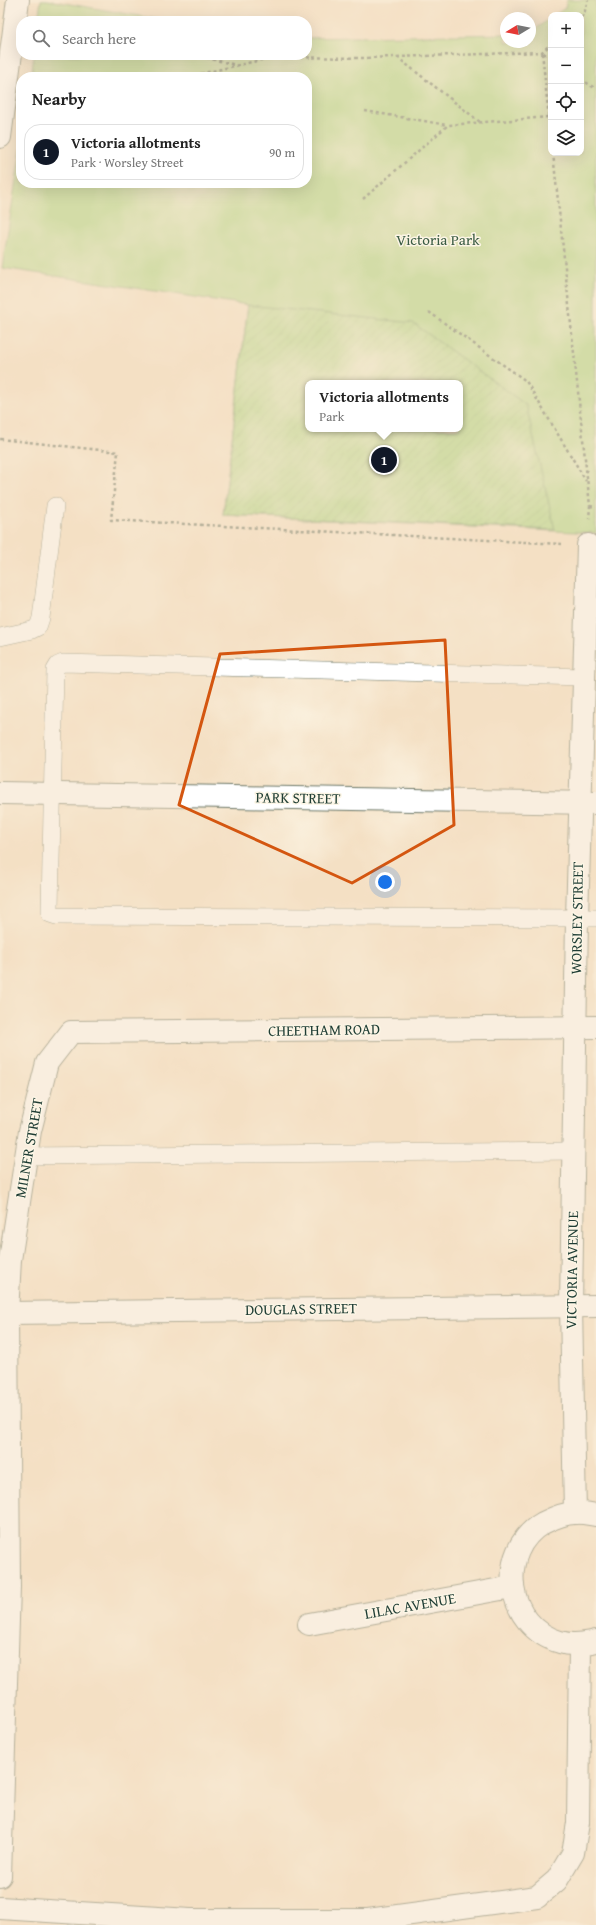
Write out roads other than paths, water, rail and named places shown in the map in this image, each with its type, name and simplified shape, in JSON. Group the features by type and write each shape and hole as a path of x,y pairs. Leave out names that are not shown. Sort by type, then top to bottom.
{"street":[{"path":"0,137 18,0"},
{"name":"WORSLEY STREET","path":"586,1027 588,545"},
{"name":"PARK STREET","path":"0,793 588,803"},
{"name":"CHEETHAM ROAD","path":"58,1047 71,1032 586,1027"},
{"name":"VICTORIA AVENUE","path":"575,1513 571,1306 574,1151 586,1027"},
{"name":"MILNER STREET","path":"0,1876 9,1587 7,1312 10,1260 30,1131 47,1063 58,1047"},
{"name":"DOUGLAS STREET","path":"7,1312 596,1306"},
{"path":"0,1908 190,1920 368,1920 537,1897 557,1880 572,1853 578,1823 588,1643 560,1643 542,1635 528,1622 521,1611 512,1587 513,1565 520,1545 535,1528 554,1517 575,1513 596,1516"},
{"name":"LILAC AVENUE","path":"309,1624 512,1587"}],"lane":[{"path":"0,637 32,630 38,627 41,618 55,506"},
{"path":"586,918 56,916 50,914 50,908 55,670 58,665 63,663 587,683"},
{"path":"26,1156 574,1151"}],"place":[{"name":"Victoria allotments","path":"384,460"}],"park label":[{"name":"Victoria Park","path":"438,240"}]}
